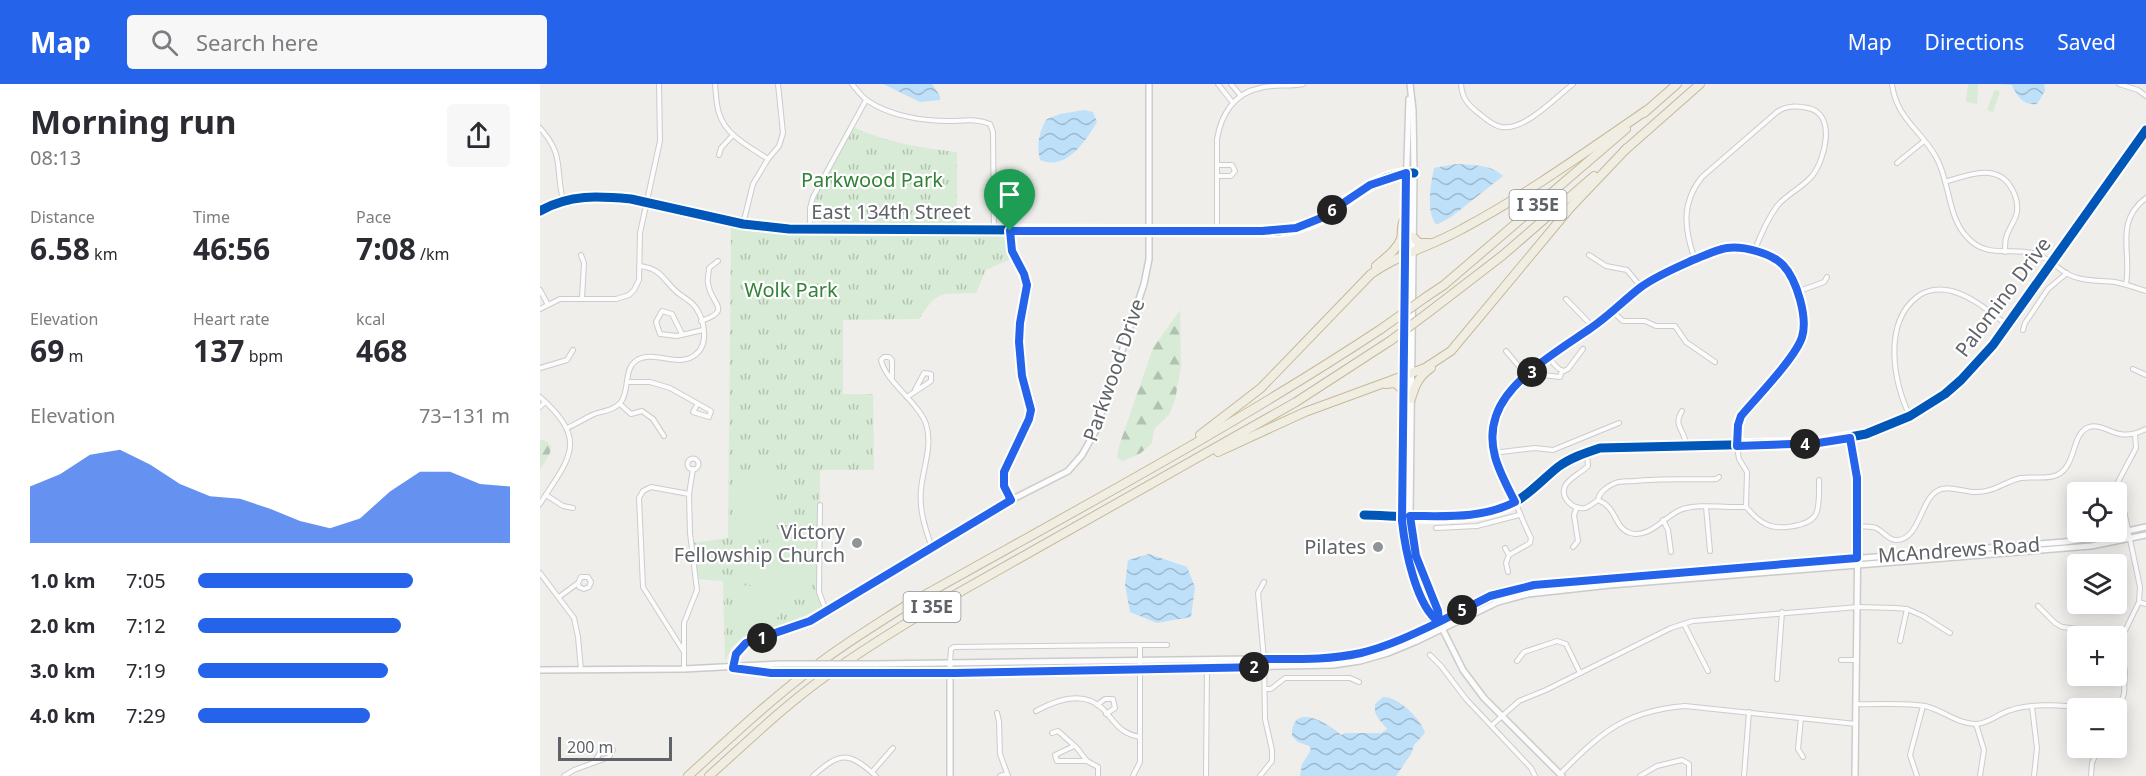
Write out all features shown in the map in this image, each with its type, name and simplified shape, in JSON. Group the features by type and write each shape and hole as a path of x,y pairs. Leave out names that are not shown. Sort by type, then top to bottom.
{"highway":[{"name":"I 35E","path":"688,776 814,667 858,636 905,606 1306,378 1444,285 1677,84"},
{"name":"I 35E","path":"709,776 824,677 882,638 1296,402 1390,341 1503,255 1700,84"},
{"path":"1146,470 1206,431 1261,388 1371,274 1404,255 1452,234 1554,173 1647,110"},
{"path":"1412,399 1414,388 1421,376 1445,359 1570,208 1627,148"},
{"path":"1371,274 1372,270 1396,247 1402,234 1402,223 1406,219"},
{"path":"1413,237 1424,244 1452,234"},
{"path":"1177,470 1305,412 1425,368 1451,351"},
{"path":"1367,389 1392,383 1403,390"}],"street":[{"path":"540,309 560,298 616,299 629,295 634,290 639,280 639,241 660,141 659,84"},
{"path":"715,84 719,113 725,126 733,135 768,159"},
{"path":"743,224 753,184 779,146 783,133 778,84"},
{"path":"852,84 866,100 883,110 938,121 982,120 990,124 993,132 994,231"},
{"name":"Parkwood Drive","path":"733,668 736,654 746,643 794,628 827,612 1011,500 1068,471 1091,442 1144,284 1149,259 1149,84"},
{"path":"1218,84 1233,103"},
{"path":"1231,84 1241,96"},
{"path":"1217,231 1219,127 1226,111 1241,96 1260,87 1303,84"},
{"path":"1409,84 1404,255 1407,374 1412,399 1410,516 1416,556 1438,611 1439,622 1463,670 1500,715 1561,775 1602,734 1620,722 1642,713 1664,708 1685,706 1856,724"},
{"path":"1409,84 1413,110 1413,251 1407,374 1403,390 1402,516 1411,570 1430,615 1439,622"},
{"path":"1461,84 1468,104 1492,123 1501,127 1511,127 1526,121 1573,84"},
{"path":"1892,84 1894,98 1901,113 1936,158 1958,224 1965,236 1983,249 2034,253 2053,262 2067,273 2087,281 2126,284 2146,291"},
{"path":"2119,84 2138,90 2146,96"},
{"path":"2138,90 2140,84"},
{"path":"810,229 810,208 813,197 866,100"},
{"path":"1695,260 1689,241 1686,214 1688,200 1694,187 1702,177 1777,112 1790,106 1810,108 1817,112 1826,125 1817,168 1811,177 1777,207 1760,234 1754,252"},
{"name":"Palomino Drive","path":"1402,516 1472,516 1494,511 1515,502 1558,467 1600,448 1818,443 1850,438 1884,428 1910,416 1945,394 1993,345 2146,130"},
{"path":"541,131 555,147 558,156 563,200"},
{"path":"719,154 721,148 733,135"},
{"path":"1897,163 1924,141"},
{"path":"1217,165 1232,165 1235,171 1232,176 1217,176"},
{"path":"1945,182 1984,172 1998,175 2009,184 2016,196 2018,209 2006,237 2005,252"},
{"name":"East 134th Street","path":"540,211 563,200 581,197 617,198 647,203 764,228 1278,231 1296,228 1321,218 1370,185 1406,173 1414,173"},
{"path":"2126,284 2128,221 2138,204 2146,198"},
{"path":"1010,231 1012,251 1027,285 1019,342 1022,376 1031,410 1004,472 1004,486 1011,500"},
{"path":"1508,572 1506,560 1509,555 1530,543 1531,538 1492,453 1492,431 1503,400 1548,358 1593,327 1641,287 1659,276 1726,248 1740,248 1754,252 1773,258 1782,264 1797,292 1804,314 1802,339 1795,352 1741,416 1738,425 1739,459 1748,472 1746,507"},
{"path":"581,255 584,262 582,298"},
{"path":"1589,255 1606,266 1627,270 1641,287"},
{"path":"701,321 714,317 719,309 708,284 709,268 718,261"},
{"path":"567,428 620,404 624,396 629,370 638,360 648,357 687,359 696,355 702,347 703,330 695,307 674,291 657,270 639,266"},
{"path":"2023,330 2025,323 2048,290 2067,273"},
{"path":"1797,292 1824,282 1827,277"},
{"path":"540,290 548,303"},
{"path":"1910,416 1898,388 1895,339 1900,318 1912,300 1931,290 1952,291 1971,299 2007,325"},
{"path":"1566,299 1593,327"},
{"path":"682,334 672,314 662,311 656,322 660,334 677,336 703,330"},
{"path":"1612,311 1623,321 1645,321 1656,326 1675,326 1686,342 1715,362"},
{"path":"1562,371 1568,369 1582,349"},
{"path":"540,368 567,360 573,350"},
{"path":"1506,351 1527,376"},
{"path":"892,378 892,360 884,357 881,364 892,378 907,397 921,414 928,432 920,503 932,548"},
{"path":"1548,358 1562,371"},
{"path":"2133,369 2146,375"},
{"path":"1544,375 1558,377 1562,375 1562,371"},
{"path":"907,397 931,381 932,374 927,372 923,374 915,390"},
{"path":"627,382 650,382 670,388 697,405"},
{"path":"540,397 561,418 567,428 570,446 566,464 540,504"},
{"path":"540,407 545,402"},
{"path":"620,404 631,414 642,411 653,419 664,436"},
{"path":"1682,411 1677,425 1686,436 1686,446"},
{"path":"1492,453 1535,448 1553,450 1619,423"},
{"path":"1858,526 1874,527 1890,539 1902,540 1911,533 1930,497 1938,490 1946,488 1985,491 1999,488 2021,478 2057,475 2068,466 2079,435 2084,430 2099,427 2121,435 2135,434 2146,429"},
{"path":"2127,627 2139,602 2140,587 2128,539 2118,482 2136,448 2135,434"},
{"path":"1850,438 1857,478 1858,526 1856,776"},
{"path":"1587,453 1588,466 1570,480 1564,492 1568,502 1576,507 1584,508 1598,500 1600,494 1609,485 1618,482 1650,479 1716,479 1719,477"},
{"path":"684,669 684,623 697,590 690,532 689,494 693,469"},
{"path":"1598,500 1610,506 1618,523 1629,532 1639,534 1650,531 1663,520 1684,509 1706,507 1746,507 1763,523 1772,527 1806,524 1818,511 1819,480"},
{"path":"684,652 643,587 639,498 643,491 651,488 689,494"},
{"path":"546,495 563,506 573,508"},
{"path":"820,505 819,592 827,612"},
{"path":"1573,547 1578,541 1574,515 1576,507"},
{"path":"1706,507 1710,552"},
{"path":"1364,515 1402,516"},
{"path":"1436,528 1477,526 1519,515"},
{"path":"1663,520 1668,530 1671,552"},
{"name":"McAndrews Road","path":"733,668 780,664 1322,658 1359,653 1404,639 1490,596 1534,585 2064,542 2146,526"},
{"name":"McAndrews Road","path":"733,668 771,673 870,671 950,673 1333,665 1360,661 1396,650 1498,602 1545,591 2091,546 2146,535"},
{"path":"1505,548 1509,555"},
{"path":"540,573 569,611 577,627 581,669"},
{"path":"1260,776 1272,761 1272,750 1265,719 1264,659 1258,593 1264,582"},
{"path":"559,597 578,583"},
{"path":"2139,602 2146,604"},
{"path":"2038,606 2055,623 2067,628"},
{"path":"1491,724 1519,701 1547,692 1671,628 1712,618 1858,607 1907,609 1950,633"},
{"path":"1900,641 1907,609"},
{"path":"1777,679 1782,612"},
{"path":"1684,624 1708,671"},
{"path":"1517,661 1524,652 1557,640 1566,644 1580,673"},
{"path":"1133,776 1140,762 1140,645"},
{"path":"950,776 950,663 951,649 954,647 1167,645"},
{"path":"1430,655 1466,699 1531,768 1534,776"},
{"path":"1841,660 1857,660"},
{"path":"540,670 733,668"},
{"path":"1206,776 1207,668"},
{"path":"1265,689 1271,689 1285,678 1350,678 1359,682"},
{"path":"1036,711 1062,699 1080,698 1097,705 1115,726 1140,737"},
{"path":"1097,705 1105,699 1113,699 1115,708 1106,714"},
{"path":"1856,704 1923,706 1939,710 1962,722 1976,724 2011,710 2067,706"},
{"path":"1917,776 1910,755 1923,706"},
{"path":"2032,707 2037,748 2034,776"},
{"path":"1744,776 1749,712"},
{"path":"997,713 1000,754 1008,775 1000,776"},
{"path":"1801,718 1798,748 1803,757"},
{"path":"1976,724 1984,750 1980,776"},
{"path":"1052,733 1058,731 1087,761"},
{"path":"1074,746 1055,755 1057,761 1087,761 1098,766 1098,776"},
{"path":"564,776 609,757 613,750 604,747 594,762"},
{"path":"813,776 828,763 845,757 860,762 874,774 893,748"},
{"path":"2091,776 2094,758"},
{"path":"1640,776 1657,766 1679,760 1689,764 1689,776"}],"green space":[{"path":"1968,84 1978,84 1977,104 1966,102"},
{"path":"1994,91 2000,92 1993,112 1987,110"},
{"name":"Parkwood Park","path":"853,127 904,144 957,152 957,224 814,222 815,201 819,190"},
{"name":"Wolk Park","path":"731,222 764,228 1010,231 1015,257 986,270 976,293 948,294 937,297 919,319 843,320 843,394 873,394 874,470 820,470 819,592 824,606 797,620 745,636 732,647 725,661 723,581 699,579 693,543 728,538"},
{"path":"1180,310 1181,367 1175,400 1169,415 1154,429 1152,443 1141,453 1123,461 1117,458 1119,446 1153,348"},
{"path":"540,440 546,441 551,446 550,453 540,470"},
{"path":"773,476 774,534 737,534 737,477"},
{"path":"802,539 809,545 803,600 780,595 764,584 754,568 749,545"},
{"path":"733,585 758,587 764,590 773,600 779,617 736,628 732,624"}],"water":[{"path":"883,84 932,84 940,100 920,102"},
{"path":"2000,84 2044,84 2045,91 2037,104 2032,104 2021,99 2012,85"},
{"path":"1084,110 1093,112 1097,122 1081,146 1058,162 1040,160 1039,138 1047,119"},
{"path":"1456,164 1487,167 1503,176 1451,217 1438,224 1432,217 1430,203 1434,168"},
{"path":"1149,554 1187,567 1195,587 1191,617 1157,623 1130,612 1125,585 1128,560"},
{"path":"1383,697 1395,700 1408,710 1425,733 1414,745 1411,754 1396,776 1300,776 1302,764 1311,750 1309,746 1298,742 1292,736 1293,725 1297,719 1304,717 1320,721 1341,735 1381,733 1387,729 1375,712 1375,704"}],"cycle path":[{"path":"1364,515 1441,517 1499,509 1521,498 1563,464 1600,448 1818,443 1866,434 1910,416 1945,394 1993,345 2146,130"},
{"path":"540,211 551,205 573,199 607,197 631,199 743,224 789,229 1278,231 1301,227 1318,220 1377,182 1401,174 1414,173"}],"place":[{"name":"Victory Fellowship Church","path":"857,543"},
{"name":"Pilates","path":"1378,547"}],"route":[{"path":"1010,231 1012,251 1027,285 1019,342 1022,376 1031,410 1004,472 1004,486 1011,500 827,612 794,628 746,643 736,654 733,668 771,673 870,671 955,673 1264,667 1264,659 1345,656 1404,639 1439,622 1438,611 1416,556 1410,516 1472,516 1494,511 1515,502 1492,453 1492,431 1503,400 1556,351 1593,327 1641,287 1659,276 1726,248 1740,248 1773,258 1782,264 1797,292 1804,314 1802,339 1795,352 1741,416 1737,446 1792,445 1850,438 1857,478 1857,558 1553,582 1515,588 1490,596 1439,622 1430,615 1411,570 1402,521 1406,173 1370,185 1321,218 1296,228 1278,231 1010,231"}]}
